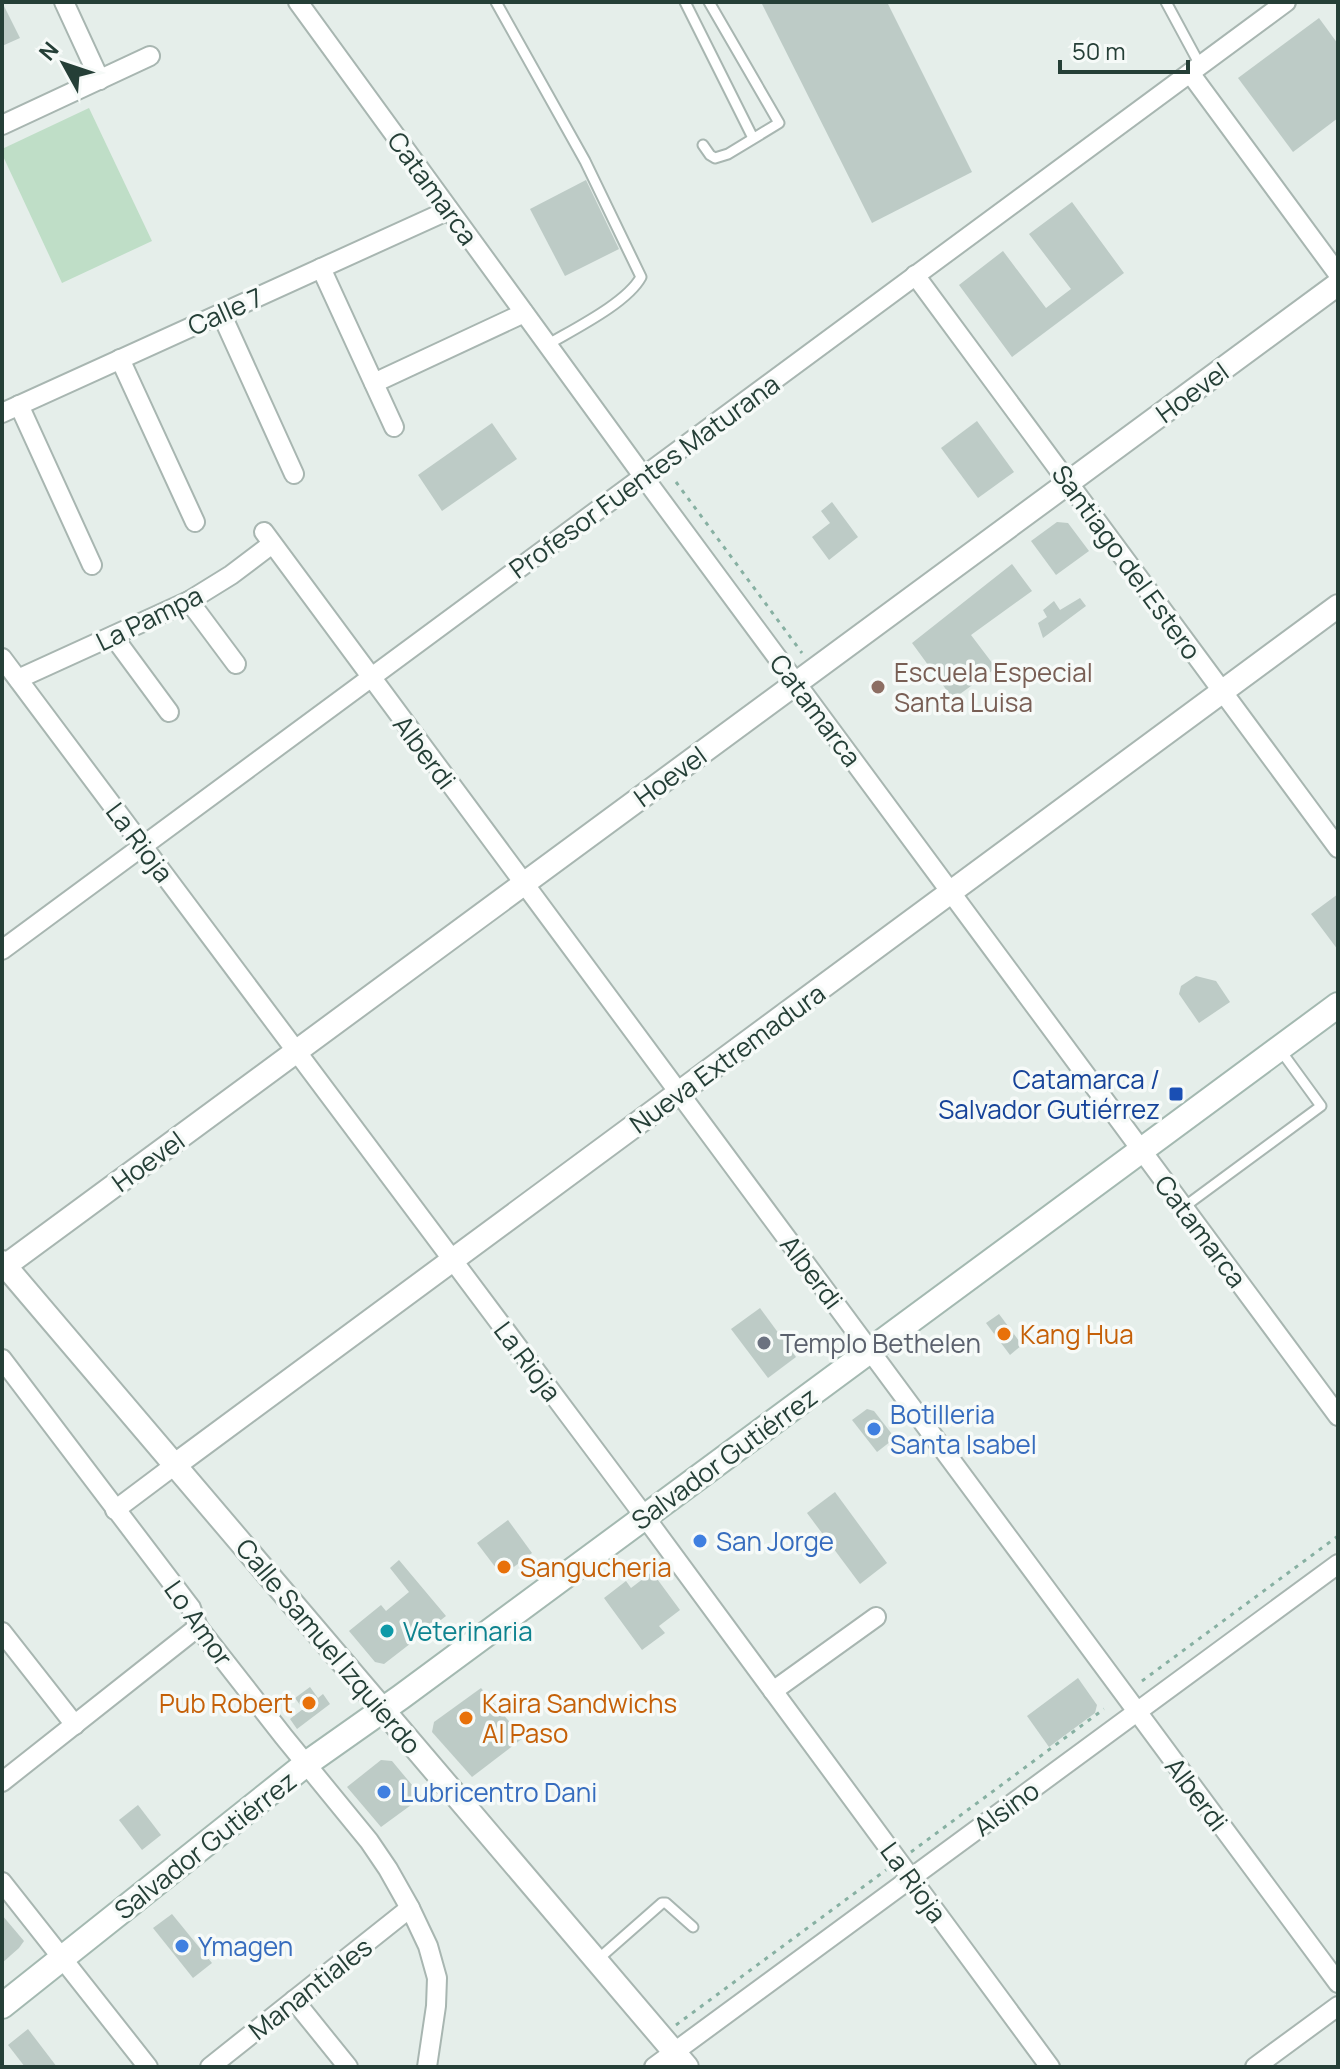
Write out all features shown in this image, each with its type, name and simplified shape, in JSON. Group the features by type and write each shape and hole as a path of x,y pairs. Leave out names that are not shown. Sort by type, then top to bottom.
{"main road":[{"name":"Salvador Gutiérrez","path":"2,2006 306,1764 1338,1005"}],"street":[{"path":"64,2 100,80"},
{"name":"Catamarca","path":"298,2 643,476 1338,1416"},
{"name":"Profesor Fuentes Maturana","path":"2,950 1286,2"},
{"path":"2,125 150,56"},
{"path":"1195,69 1338,274"},
{"name":"Calle 7","path":"11,409 449,210"},
{"path":"321,268 394,427"},
{"name":"Santiago del Estero","path":"915,275 1338,848"},
{"name":"Hoevel","path":"3,1266 1338,284"},
{"path":"221,313 294,474"},
{"path":"374,383 524,313"},
{"path":"120,359 195,522"},
{"path":"11,409 92,565"},
{"name":"Alberdi","path":"268,538 1338,1983"},
{"name":"La Pampa","path":"8,671 113,636 189,601 231,575 268,538"},
{"path":"189,601 236,664"},
{"name":"Nueva Extremadura","path":"115,1510 1338,606"},
{"path":"113,636 169,712"},
{"name":"La Rioja","path":"8,671 298,1051 1050,2067"},
{"name":"Calle Samuel Izquierdo","path":"3,1266 674,2052"},
{"name":"Lo Amor","path":"2,1359 191,1608 198,1627 374,1848 410,1908 428,1946 437,1978 427,2067"},
{"name":"Alsino","path":"674,2052 1338,1564"},
{"path":"773,1691 876,1617"},
{"path":"2,1782 198,1627"},
{"path":"2,1632 75,1725"},
{"path":"2,1882 148,2067"},
{"name":"Manantiales","path":"210,2067 410,1908"},
{"path":"294,2000 348,2067"},
{"path":"1255,2067 1338,2006"},
{"path":"654,2067 674,2052"}],"lane":[{"path":"496,2 585,161 641,277 637,286 625,297 547,345"},
{"path":"685,2 753,138"},
{"path":"703,145 715,158 728,154 779,123 709,2"},
{"path":"1166,2 1195,69"},
{"path":"1184,1207 1321,1106 1279,1049"},
{"path":"596,1961 662,1903 666,1903 693,1927"}],"path":[{"path":"676,482 802,653"},
{"path":"1142,1681 1338,1536"},
{"path":"674,2052 898,1861 1104,1709"}],"green space":[{"path":"89,108 152,241 62,283 2,149"}],"building":[{"path":"2,2 20,38 2,46"},
{"path":"761,2 887,2 972,172 872,223"},
{"path":"1319,18 1338,44 1338,118 1293,152 1238,78"},
{"path":"586,180 619,249 565,276 530,209"},
{"path":"1072,202 1124,273 1012,357 959,285 1003,251 1046,308 1071,289 1029,234"},
{"path":"977,421 1014,472 978,498 941,448"},
{"path":"492,423 517,459 442,511 418,475"},
{"path":"832,502 858,537 829,560 812,537 830,523 821,511"},
{"path":"1057,522 1068,523 1089,551 1056,575 1031,541"},
{"path":"1012,564 1032,591 971,635 996,668 953,699 912,643"},
{"path":"1080,598 1086,606 1043,638 1038,623 1047,617 1043,610 1054,601 1060,610"},
{"path":"1338,894 1338,950 1311,914"},
{"path":"1196,976 1216,981 1230,1002 1199,1023 1179,994 1181,986"},
{"name":"Templo Bethelen","path":"760,1308 796,1357 768,1378 731,1329"},
{"name":"Kang Hua","path":"999,1314 1022,1345 1010,1355 986,1323"},
{"name":"Botilleria Santa Isabel","path":"867,1409 874,1411 895,1438 877,1452 852,1420"},
{"path":"835,1492 887,1563 860,1584 807,1513"},
{"path":"508,1520 532,1553 502,1576 477,1543"},
{"path":"399,1560 446,1616 384,1664 375,1662 349,1631 381,1605 386,1611 409,1592 390,1568"},
{"path":"652,1572 680,1610 659,1626 665,1633 642,1650 604,1598 626,1581 631,1588"},
{"path":"1078,1678 1097,1705 1095,1713 1049,1747 1027,1716"},
{"path":"310,1687 318,1698 323,1694 330,1704 297,1729 290,1719 303,1709 295,1698"},
{"path":"481,1688 523,1738 472,1777 432,1732 434,1722"},
{"name":"Lubricentro Dani","path":"381,1760 392,1761 422,1797 381,1827 347,1787"},
{"path":"138,1805 161,1835 142,1850 119,1820"},
{"name":"Ymagen","path":"172,1914 212,1963 193,1978 153,1928"},
{"path":"2,1915 24,1941 2,1963"},
{"path":"28,2029 57,2067 25,2067 8,2045"}],"place":[{"name":"Escuela Especial Santa Luisa","path":"878,687"},
{"name":"Catamarca / Salvador Gutiérrez","path":"1176,1094"},
{"name":"Kang Hua","path":"1004,1334"},
{"name":"Templo Bethelen","path":"764,1343"},
{"name":"Botilleria Santa Isabel","path":"874,1429"},
{"name":"San Jorge","path":"700,1541"},
{"name":"Sangucheria","path":"504,1567"},
{"name":"Veterinaria","path":"387,1631"},
{"name":"Pub Robert","path":"309,1703"},
{"name":"Kaira Sandwichs Al Paso","path":"466,1718"},
{"name":"Lubricentro Dani","path":"384,1792"},
{"name":"Ymagen","path":"182,1946"}]}
